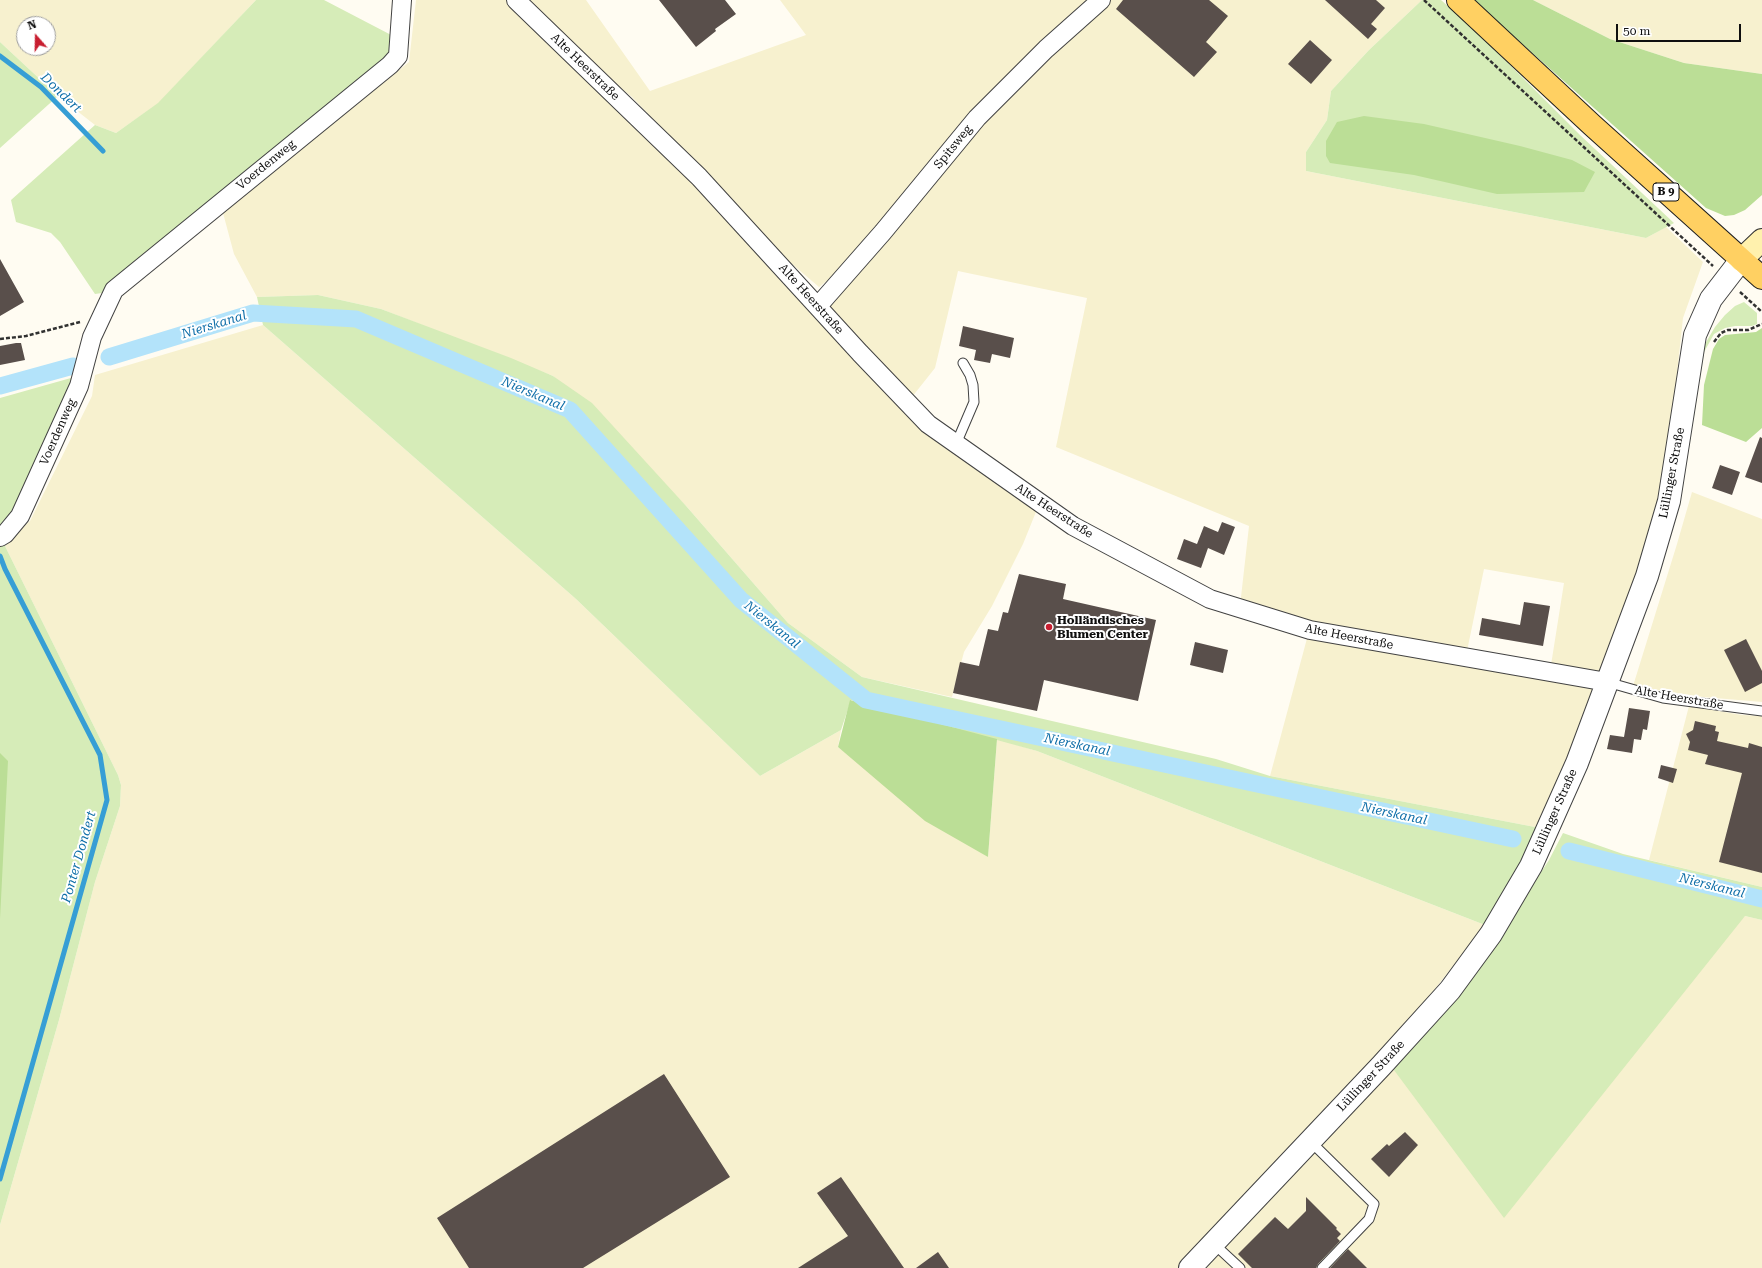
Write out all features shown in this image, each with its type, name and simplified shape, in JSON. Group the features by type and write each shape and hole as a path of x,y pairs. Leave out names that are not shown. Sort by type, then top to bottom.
{"main road":[{"name":"B 9","path":"1458,0 1592,125 1762,278"},
{"path":"1741,260 1762,240"}],"street":[{"name":"Voerdenweg","path":"2,536 20,516 79,386 92,337 100,317 114,290 390,66 398,56 402,0"},
{"name":"Alte Heerstraße","path":"516,0 699,177 928,424 1073,526 1210,599 1310,630 1607,682"},
{"name":"Spitsweg","path":"818,306 883,232 977,118 1046,49 1101,0"},
{"name":"Lüllinger Straße","path":"1190,1268 1382,1065 1450,990 1491,934 1531,866 1577,763 1647,576 1669,501 1695,335 1711,299 1741,260"}],"lane":[{"path":"956,444 974,402 973,385 970,375 963,363"},
{"name":"Alte Heerstraße","path":"1607,682 1663,698 1762,711"},
{"path":"1310,1141 1374,1204 1369,1219 1322,1268"},
{"path":"1213,1242 1240,1268"}],"path":[{"path":"1424,0 1762,312"},
{"path":"0,339 26,336 100,317"},
{"path":"1712,344 1721,334 1728,330 1748,330 1762,324"}],"shaded area":[{"path":"0,0 256,0 159,103 116,133 95,125 58,96 0,42"},
{"path":"416,0 511,0 596,84 816,308 983,118 1107,0 1422,0 1369,50 1331,91 1327,120 1306,152 1306,171 1646,238 1666,227 1703,262 1683,318 1671,429 1659,503 1637,577 1601,674 1551,665 1564,583 1484,569 1467,651 1309,630 1240,606 1249,526 1056,447 1087,298 958,271 935,368 908,402 1040,502 1023,544 992,606 964,652 952,697 862,677 788,623 687,507 553,376 381,309 318,295 257,297 234,254 223,213 409,62"},
{"path":"530,0 586,0 650,91 806,35 780,0 1091,0 838,272 819,287 784,257 632,97 609,79"},
{"path":"1533,0 1762,0 1762,74 1684,63 1610,39"},
{"path":"263,325 576,599 760,776 841,730 838,747 988,857 997,739 1037,751 1485,925 1431,994 1388,1062 1745,916 1762,920 1762,1268 0,1268 0,1225 59,1020 95,882 120,806 121,785 118,775 4,544 30,521 92,396 95,375"},
{"path":"1692,492 1762,519 1762,702 1703,697 1633,686"},
{"path":"1309,631 1594,688 1540,828 1270,776"},
{"path":"1689,706 1742,715 1762,716 1762,887 1649,860"}],"green space":[{"path":"256,0 324,0 395,37 393,56 115,283 102,293 95,294 60,242 51,233 16,222 11,200 95,125 116,133 158,103"},
{"path":"1422,0 1441,0 1478,33 1580,135 1674,223 1646,238 1306,171 1306,152 1327,120 1331,91 1369,50"},
{"path":"1473,0 1533,0 1610,39 1684,63 1762,74 1762,195 1745,210 1734,215 1725,216 1706,208"},
{"path":"0,42 58,96 0,148"},
{"path":"1364,116 1424,124 1520,146 1572,160 1595,172 1584,192 1497,194 1414,175 1330,163 1326,156 1326,141 1337,122"},
{"path":"318,295 381,309 511,358 553,376 592,403 687,507 788,623 862,677 1216,759 1270,776 1540,828 1485,925 1037,751 851,700 841,730 760,776 576,599 263,325 257,297"},
{"path":"1744,302 1757,313 1757,324 1752,326 1735,326 1725,328 1714,334 1703,354 1694,417 1691,413 1702,349 1715,327 1725,315 1735,306"},
{"path":"1762,328 1762,428 1746,442 1702,425 1704,385 1713,349 1719,339 1725,335 1756,332"},
{"path":"78,376 83,389 0,535 0,398"},
{"path":"4,544 118,775 121,785 120,806 95,882 59,1020 0,1225 0,547"},
{"path":"850,700 997,739 988,857 925,821 838,747"},
{"path":"0,753 8,761 0,919"},
{"path":"1563,833 1623,854 1762,887 1762,920 1745,916 1504,1218 1388,1062 1503,930 1549,860"}],"building":[{"path":"659,0 725,0 736,14 715,29 716,31 696,47"},
{"path":"1123,0 1209,0 1228,16 1206,42 1217,52 1194,77 1116,9"},
{"path":"1325,0 1376,0 1385,8 1371,24 1377,29 1368,39"},
{"path":"1310,40 1332,60 1311,84 1288,64"},
{"path":"0,259 24,302 0,316"},
{"path":"963,326 1014,338 1010,358 992,354 990,363 974,360 976,350 959,346"},
{"path":"21,343 25,360 0,365 0,346"},
{"path":"1760,437 1762,438 1762,483 1745,477"},
{"path":"1720,465 1740,472 1732,495 1712,488"},
{"path":"1222,522 1235,527 1224,555 1208,548 1201,568 1177,559 1184,539 1197,544 1204,526 1218,532"},
{"path":"1019,574 1066,584 1063,599 1156,620 1138,701 1044,680 1037,711 953,693 960,662 979,666 988,629 998,631 1003,612 1008,613"},
{"path":"1524,602 1550,606 1543,646 1479,635 1482,618 1520,625"},
{"path":"1746,639 1762,671 1762,683 1745,692 1724,650"},
{"path":"1195,642 1228,650 1223,673 1190,665"},
{"path":"1629,708 1650,711 1647,730 1643,729 1641,740 1634,739 1632,753 1607,749 1610,735 1624,737"},
{"path":"1695,721 1716,726 1715,731 1719,732 1717,741 1748,748 1749,743 1762,747 1762,873 1719,862 1742,773 1705,764 1708,755 1688,750 1690,742 1686,734 1693,730"},
{"path":"1661,765 1677,769 1673,783 1658,778"},
{"path":"664,1074 730,1177 583,1268 469,1268 437,1218"},
{"path":"1405,1132 1418,1145 1389,1177 1371,1159 1387,1144 1389,1146"},
{"path":"841,1177 904,1268 798,1268 848,1236 817,1193"},
{"path":"1306,1197 1337,1228 1336,1229 1341,1234 1337,1238 1340,1241 1316,1268 1252,1268 1238,1254 1275,1217 1288,1229 1306,1211"},
{"path":"1348,1249 1367,1268 1330,1268"},
{"path":"938,1252 949,1268 916,1268"}],"waterway":[{"name":"Dondert","path":"0,56 41,87 103,151"},
{"name":"Nierskanal","path":"109,357 253,313 356,319 570,410 741,600 866,700 1513,839"},
{"name":"Nierskanal","path":"0,386 73,366"},
{"name":"Ponter Dondert","path":"0,556 5,569 100,755 107,800 0,1179"},
{"name":"Nierskanal","path":"1569,851 1762,899"}],"place":[{"name":"Holländisches Blumen Center","path":"1049,627"}]}
